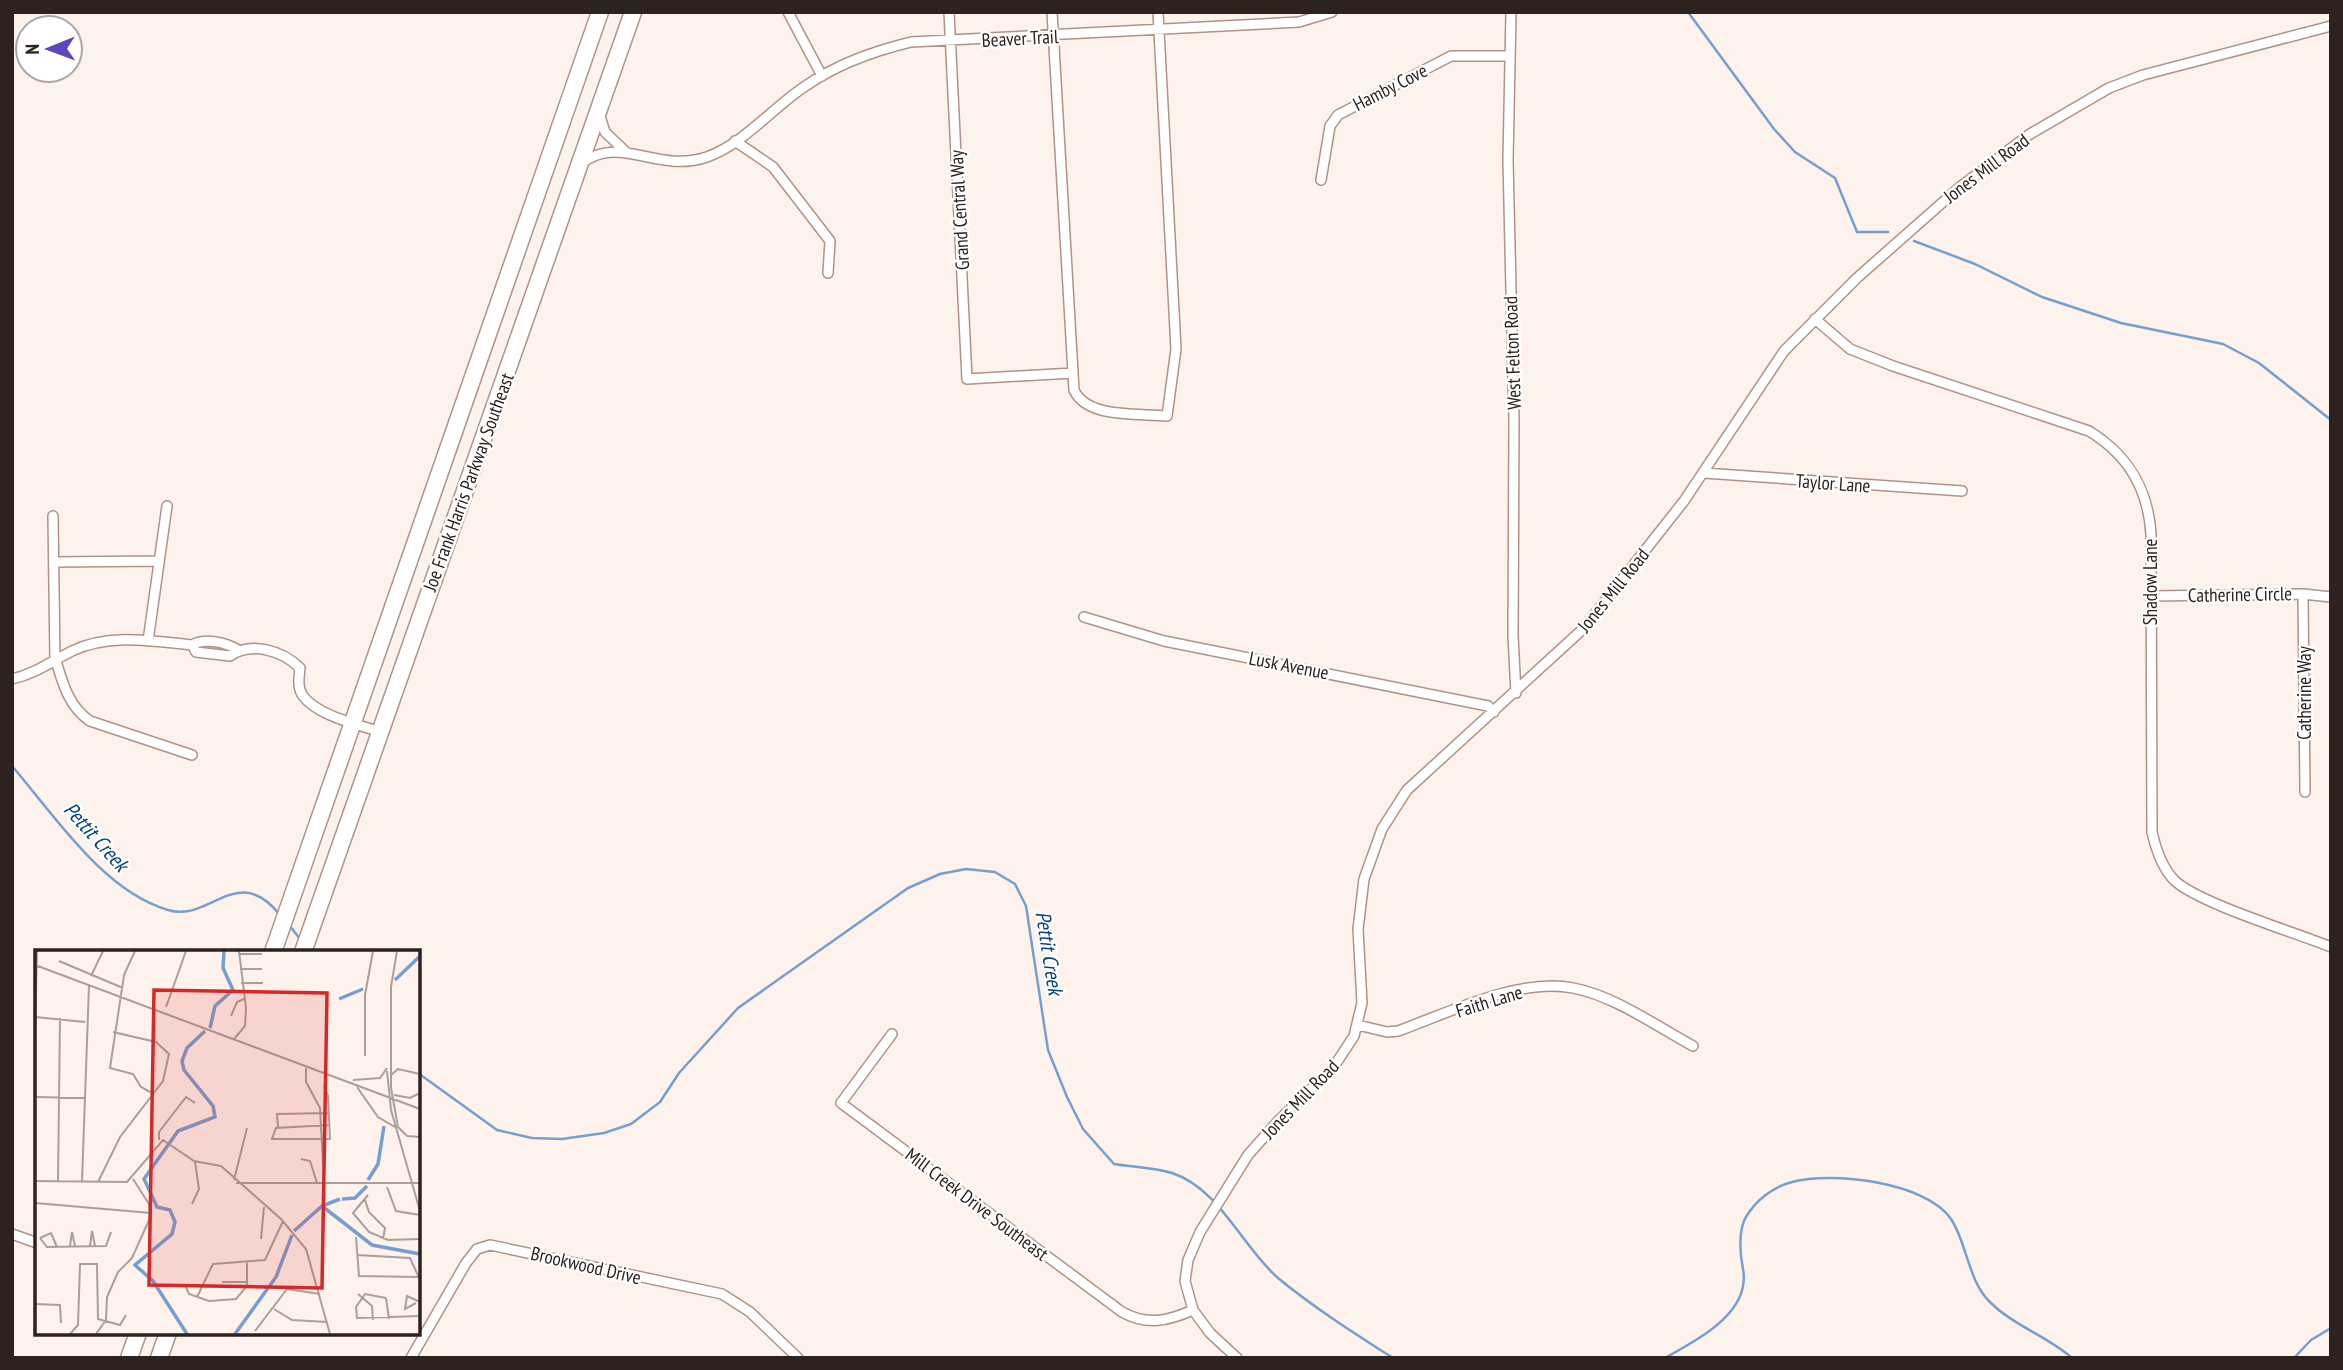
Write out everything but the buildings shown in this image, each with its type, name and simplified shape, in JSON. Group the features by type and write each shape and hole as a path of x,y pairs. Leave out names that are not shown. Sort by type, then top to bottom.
{"highway":[{"name":"Joe Frank Harris Parkway Southeast","path":"274,950 600,12"},
{"name":"Joe Frank Harris Parkway Southeast","path":"304,950 634,12"},
{"path":"129,1358 139,1335"},
{"path":"138,1358 140,1335"},
{"path":"159,1358 167,1335"}],"street":[{"path":"788,12 822,76"},
{"name":"Grand Central Way","path":"949,12 967,379 1073,373"},
{"path":"1052,12 1074,390 1085,405 1167,416 1176,349 1158,12"},
{"name":"Beaver Trail","path":"580,165 604,152 628,153 656,161 685,162 709,156 735,141 807,84 868,53 911,42 1299,22 1332,12"},
{"name":"West Felton Road","path":"1511,12 1508,160 1514,420 1513,636 1516,693"},
{"name":"Jones Mill Road","path":"1237,1358 1210,1333 1193,1310 1185,1274 1190,1254 1227,1187 1258,1142 1339,1061 1359,1025 1362,1003 1359,912 1375,846 1387,818 1407,790 1516,693 1598,613 1704,473 1784,351 1815,319 1960,187 2030,134 2086,99 2143,75 2331,26"},
{"name":"Hamby Cove","path":"1321,180 1329,126 1338,114 1451,57 1510,56"},
{"path":"598,112 609,138 628,153"},
{"path":"735,141 773,167 830,241 828,273"},
{"name":"Shadow Lane","path":"1815,319 1850,349 1893,366 2059,419 2104,440 2133,470 2149,508 2152,832 2160,859 2175,880 2189,892 2331,947"},
{"name":"Taylor Lane","path":"1704,473 1962,491"},
{"path":"148,641 167,506"},
{"path":"53,516 56,661 70,700 79,714 90,721 192,755"},
{"path":"54,562 159,561"},
{"name":"Catherine Circle","path":"2150,596 2304,594 2331,597"},
{"name":"Catherine Way","path":"2304,594 2305,792"},
{"name":"Lusk Avenue","path":"1084,617 1164,641 1488,706 1494,712"},
{"path":"12,679 98,642 148,641 192,645 197,652 223,656 230,656 238,650 273,650 288,657 300,668 299,683 302,695 313,704 353,723 380,732"},
{"name":"Faith Lane","path":"1359,1025 1387,1032 1398,1031 1520,989 1571,987 1602,998 1693,1046"},
{"name":"Mill Creek Drive Southeast","path":"892,1034 841,1103 1122,1312 1136,1320 1158,1321 1170,1320 1193,1310"},
{"path":"12,1234 35,1242"},
{"name":"Brookwood Drive","path":"411,1358 466,1263 477,1249 490,1245 722,1294 750,1312 798,1358"}],"waterway":[{"path":"1688,12 1774,129 1795,152 1835,178 1857,232 1888,232"},
{"path":"1914,241 1975,264 2042,297 2121,323 2223,344 2259,363 2331,420"},
{"name":"Pettit Creek","path":"12,766 82,850 122,887 144,900 168,910 183,912 237,893 250,893 265,900 280,915"},
{"name":"Pettit Creek","path":"420,1074 497,1130 532,1138 562,1139 604,1133 631,1124 660,1102 679,1073 738,1008 908,888 940,874 966,869 995,872 1015,884 1026,906 1048,1050 1083,1129 1114,1164 1150,1168 1172,1173 1189,1181 1217,1205 1278,1278 1393,1358"},
{"name":"Pettit Creek","path":"289,925 300,939"},
{"name":"Pettit Creek","path":"1665,1358 1719,1323 1739,1299 1743,1285 1743,1222 1755,1205 1785,1184 1830,1178 1877,1182 1921,1196 1939,1206 1951,1219 1976,1283 1989,1301 2008,1317 2072,1358"},
{"name":"Pettit Creek","path":"2294,1358 2311,1340 2331,1328"}]}
